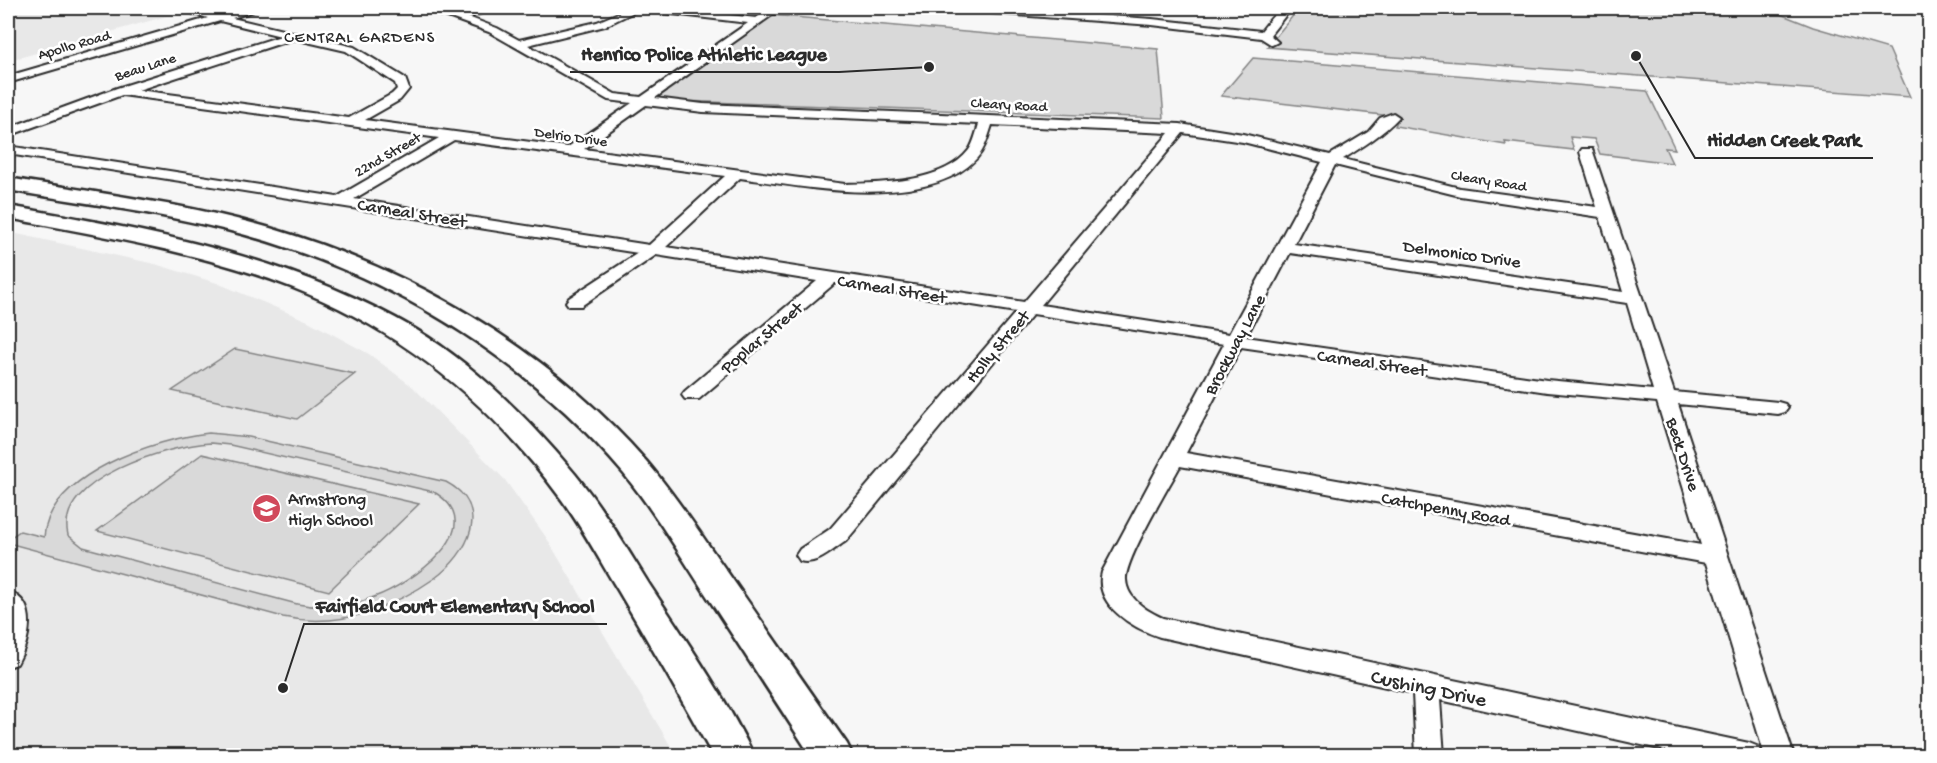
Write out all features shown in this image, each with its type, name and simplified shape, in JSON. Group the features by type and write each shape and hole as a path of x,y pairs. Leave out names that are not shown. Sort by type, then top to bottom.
{"highway":[{"path":"8,184 202,218 317,250 388,279 483,332 520,358 572,401 633,466 691,545 833,756"},
{"path":"8,212 178,244 294,281 384,323 455,370 513,422 566,482 618,561 734,756"}],"street":[{"path":"179,8 350,49 401,81 403,89 396,98 351,122"},
{"name":"Apollo Road","path":"8,80 253,8"},
{"name":"Cleary Road","path":"422,8 458,16 493,30 612,97 703,108 1180,128 1232,136 1460,192 1606,213"},
{"path":"458,16 488,8"},
{"path":"518,44 601,24 638,8"},
{"path":"646,8 757,21"},
{"path":"570,152 777,8"},
{"path":"963,8 1070,11 1160,19 1268,38 1281,14 1290,8"},
{"name":"Beau Lane","path":"8,132 122,91 295,35"},
{"name":"Delrio Drive","path":"122,91 845,188 879,187 914,182 942,174 966,161 976,148 987,119"},
{"path":"1330,161 1373,135 1385,121 1393,117"},
{"name":"Holly Street","path":"808,555 838,535 1180,128"},
{"name":"22nd Street","path":"340,201 451,136"},
{"name":"Carneal Street","path":"8,150 1482,378 1778,408"},
{"name":"Beck Drive","path":"1587,152 1780,756"},
{"name":"Brockway Lane","path":"1119,597 1113,576 1119,560 1330,161"},
{"path":"575,302 653,250 736,174"},
{"name":"Delmonico Drive","path":"1285,247 1634,299"},
{"name":"Poplar Street","path":"692,395 831,278"},
{"name":"Catchpenny Road","path":"1174,458 1718,557"},
{"name":"Cushing Drive","path":"1119,597 1128,609 1148,623 1160,627 1749,756"},
{"path":"8,602 17,616 18,628 8,657"},
{"path":"1426,687 1430,756"}],"shaded area":[{"path":"8,8 179,8 188,10 8,61"},
{"path":"1304,8 1765,8 1813,27 1889,49 1910,97 1267,47 1296,12"},
{"path":"771,15 1158,49 1164,118 653,100"},
{"path":"1253,58 1647,91 1675,149 1665,148 1672,163 1600,154 1594,139 1570,137 1574,150 1505,142 1506,145 1395,126 1399,117 1221,96"},
{"name":"Armstrong High School","path":"8,232 155,264 217,283 308,321 369,354 413,387 505,480 546,537 676,755 8,755 8,658 15,641 8,600"},
{"path":"235,349 355,374 297,419 172,391"},
{"path":"209,433 249,437 446,482 460,492 469,504 472,517 470,530 465,544 447,568 411,593 369,612 337,619 316,620 283,617 8,543 8,539 20,531 44,537 50,514 64,495 84,478 108,463 162,443","holes":["211,443 230,445 434,492 450,506 455,522 451,538 440,554 424,568 389,591 356,603 326,607 297,604 83,547 68,535 68,515 79,497 96,481 119,468 169,450 193,445"]},
{"path":"202,454 419,504 329,591 97,531"}],"place":[{"name":"Hidden Creek Park","path":"1636,56"},
{"name":"Henrico Police Athletic League","path":"929,67"},
{"name":"Armstrong High School","path":"267,508"},
{"name":"Fairfield Court Elementary School","path":"283,688"}],"district":[{"name":"CENTRAL GARDENS","path":"360,36"}]}
